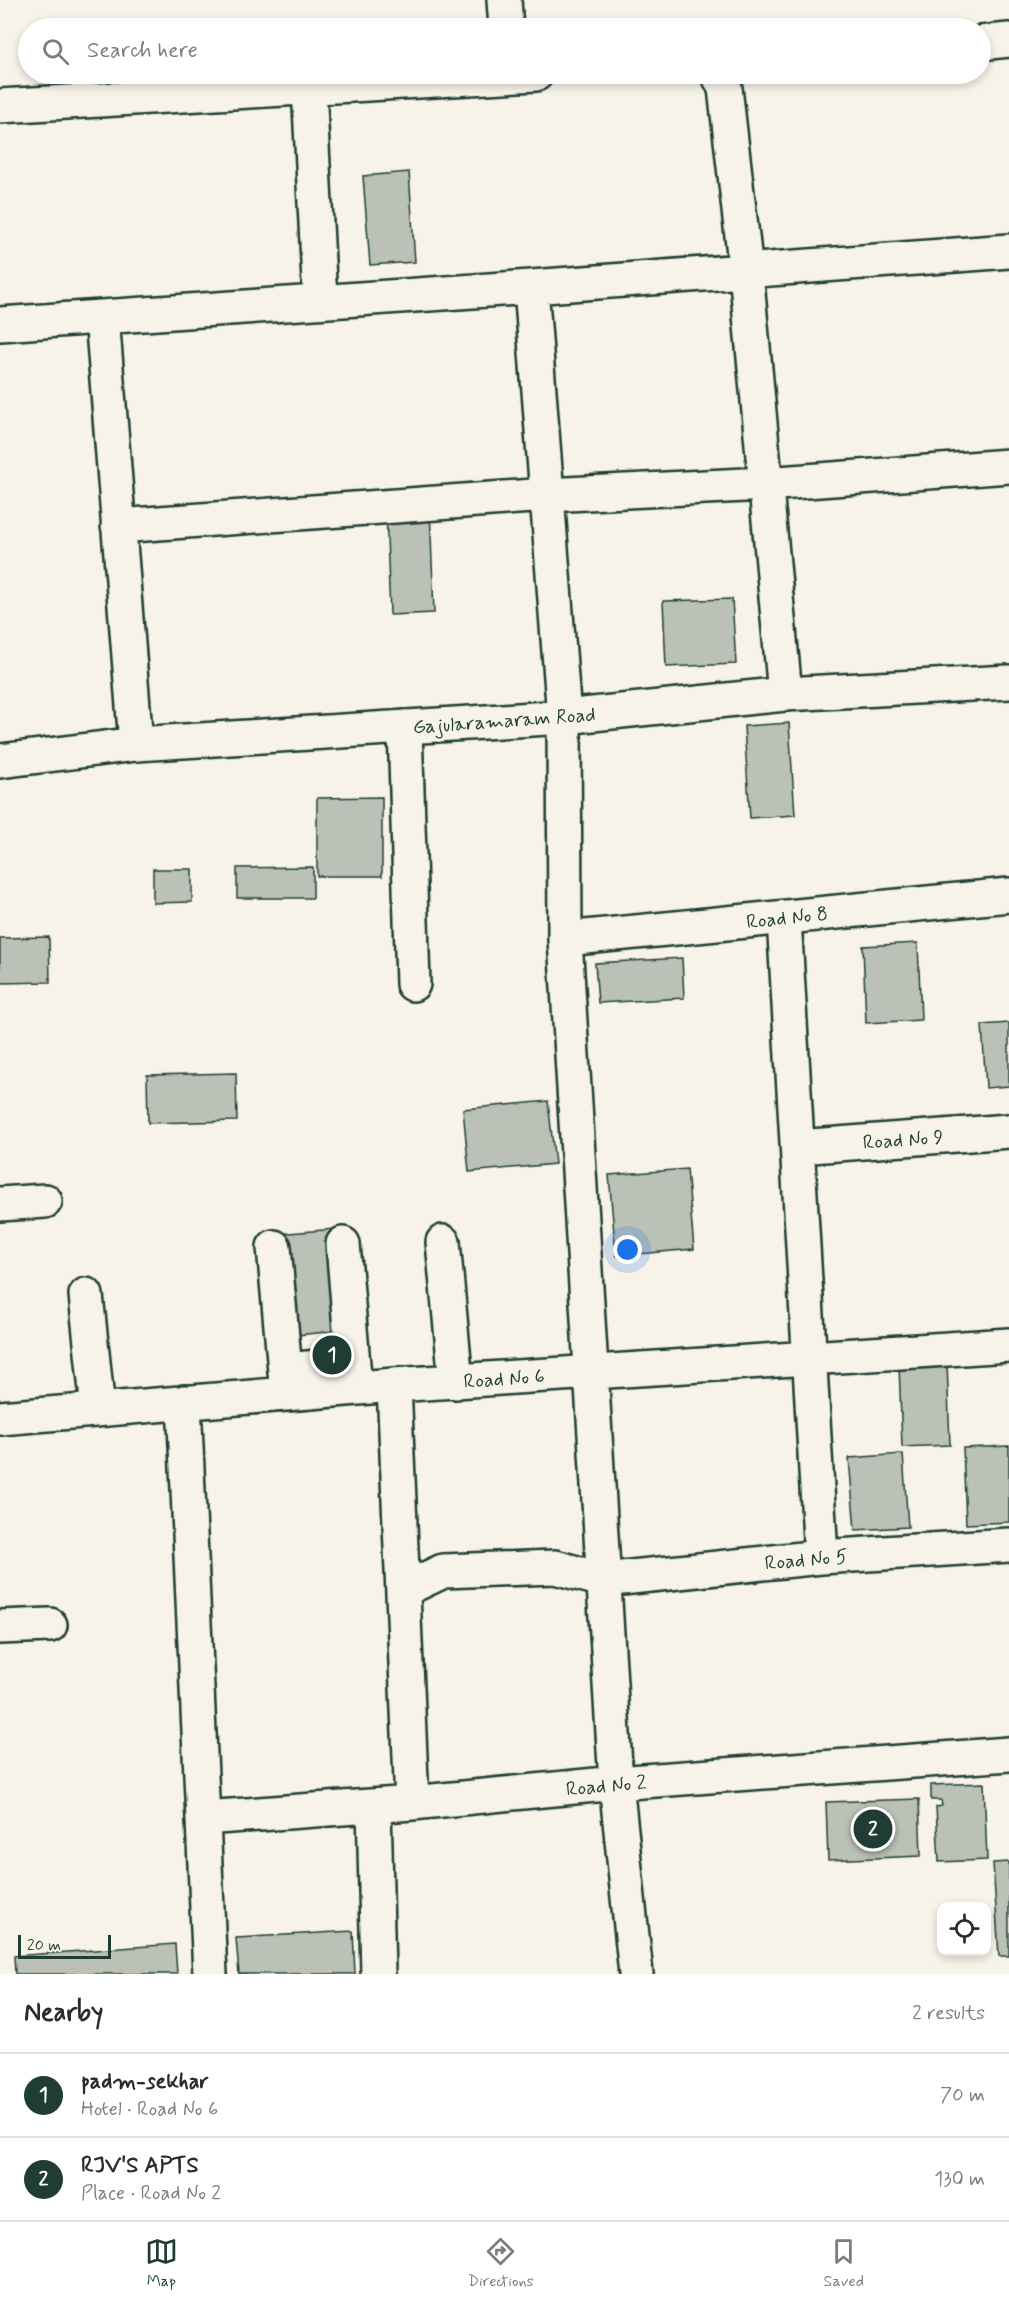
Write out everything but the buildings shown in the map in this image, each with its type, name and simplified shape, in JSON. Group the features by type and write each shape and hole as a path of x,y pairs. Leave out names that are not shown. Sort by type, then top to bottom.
{"street":[{"path":"504,0 505,18"},
{"path":"991,42 1009,40"},
{"path":"0,106 357,84"},
{"path":"723,84 746,271 785,694"},
{"path":"309,87 320,301"},
{"path":"0,324 1009,251"},
{"path":"531,287 564,717 565,939 603,1580 616,1783 636,1974"},
{"path":"102,317 136,744"},
{"path":"118,526 547,495 765,484 1009,466"},
{"name":"Gajularamaram Road","path":"0,761 136,744 564,717 785,694 1009,682"},
{"path":"405,727 413,984"},
{"name":"Road No 8","path":"565,939 1009,895"},
{"path":"784,918 821,1557"},
{"name":"Road No 9","path":"798,1147 1009,1131"},
{"path":"0,1204 45,1201"},
{"path":"443,1242 456,1382"},
{"path":"343,1244 354,1376"},
{"path":"274,1247 286,1382"},
{"path":"86,1296 98,1410"},
{"name":"Road No 6","path":"0,1418 184,1402 286,1382 354,1376 394,1385 1009,1345"},
{"path":"394,1385 412,1803"},
{"path":"184,1402 210,1974"},
{"name":"Road No 5","path":"603,1580 821,1557 1009,1545"},
{"path":"403,1590 443,1571 453,1570 555,1567 603,1580"},
{"path":"0,1627 50,1625"},
{"name":"Road No 2","path":"202,1818 412,1803 616,1783 1009,1754"},
{"path":"374,1806 378,1974"}],"place":[{"name":"padm-sekhar","path":"332,1355"},
{"name":"RJV'S APTS","path":"873,1829"}]}
